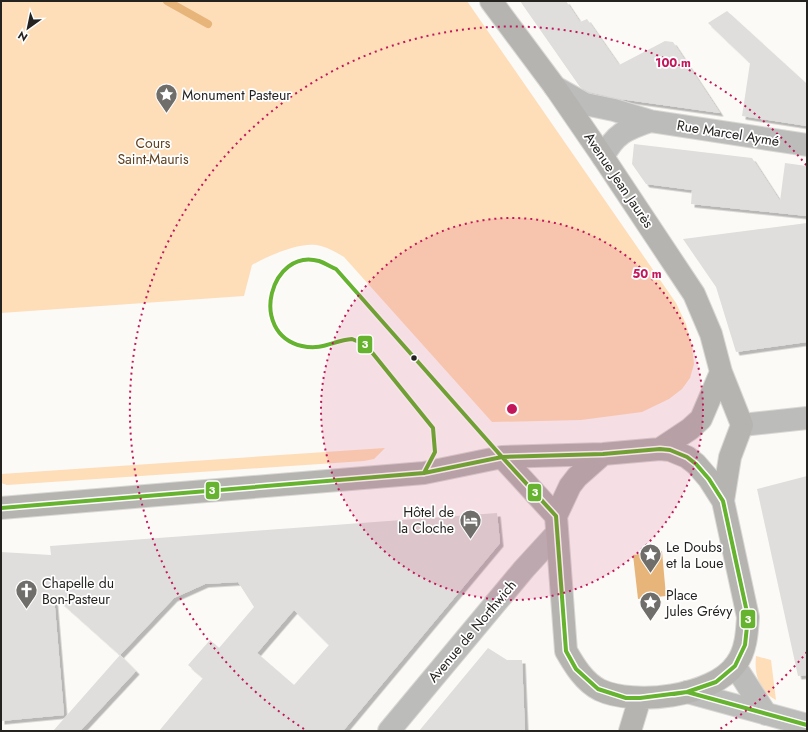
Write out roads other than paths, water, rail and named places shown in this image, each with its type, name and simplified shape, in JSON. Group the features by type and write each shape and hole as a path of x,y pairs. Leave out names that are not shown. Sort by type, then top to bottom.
{"main road":[{"name":"Avenue Jean Jaurès","path":"491,1 555,87 604,157 694,294 711,334 721,372 742,425"},
{"path":"660,448 690,429 701,419 721,372"},
{"path":"723,501 730,457 742,425"},
{"path":"1,508 424,473 502,457 603,454 660,448 678,453 696,464 709,479 723,501 748,617 745,645 735,666 716,682 687,692 640,698 626,698 598,689 576,669 566,651 557,525 570,486 577,477 603,454"},
{"path":"502,457 557,525"},
{"path":"630,731 640,698"}],"street":[{"name":"Rue Marcel Aymé","path":"555,87 585,104 650,121 807,145"},
{"path":"604,157 611,142 627,130 650,121"},
{"path":"742,425 807,418"},
{"name":"Avenue de Northwich","path":"389,731 524,568 557,525"},
{"path":"735,666 766,714"},
{"path":"687,692 807,725"}],"waterway":[{"path":"167,1 208,24"}],"place":[{"name":"Monument Pasteur","path":"167,114"},
{"name":"Hôtel de la Cloche","path":"470,540"},
{"name":"Le Doubs et la Loue","path":"650,574"},
{"name":"Chapelle du Bon-Pasteur","path":"26,610"},
{"name":"Place Jules Grévy","path":"651,622"}],"park label":[{"name":"Cours Saint-Mauris","path":"153,152"}]}
